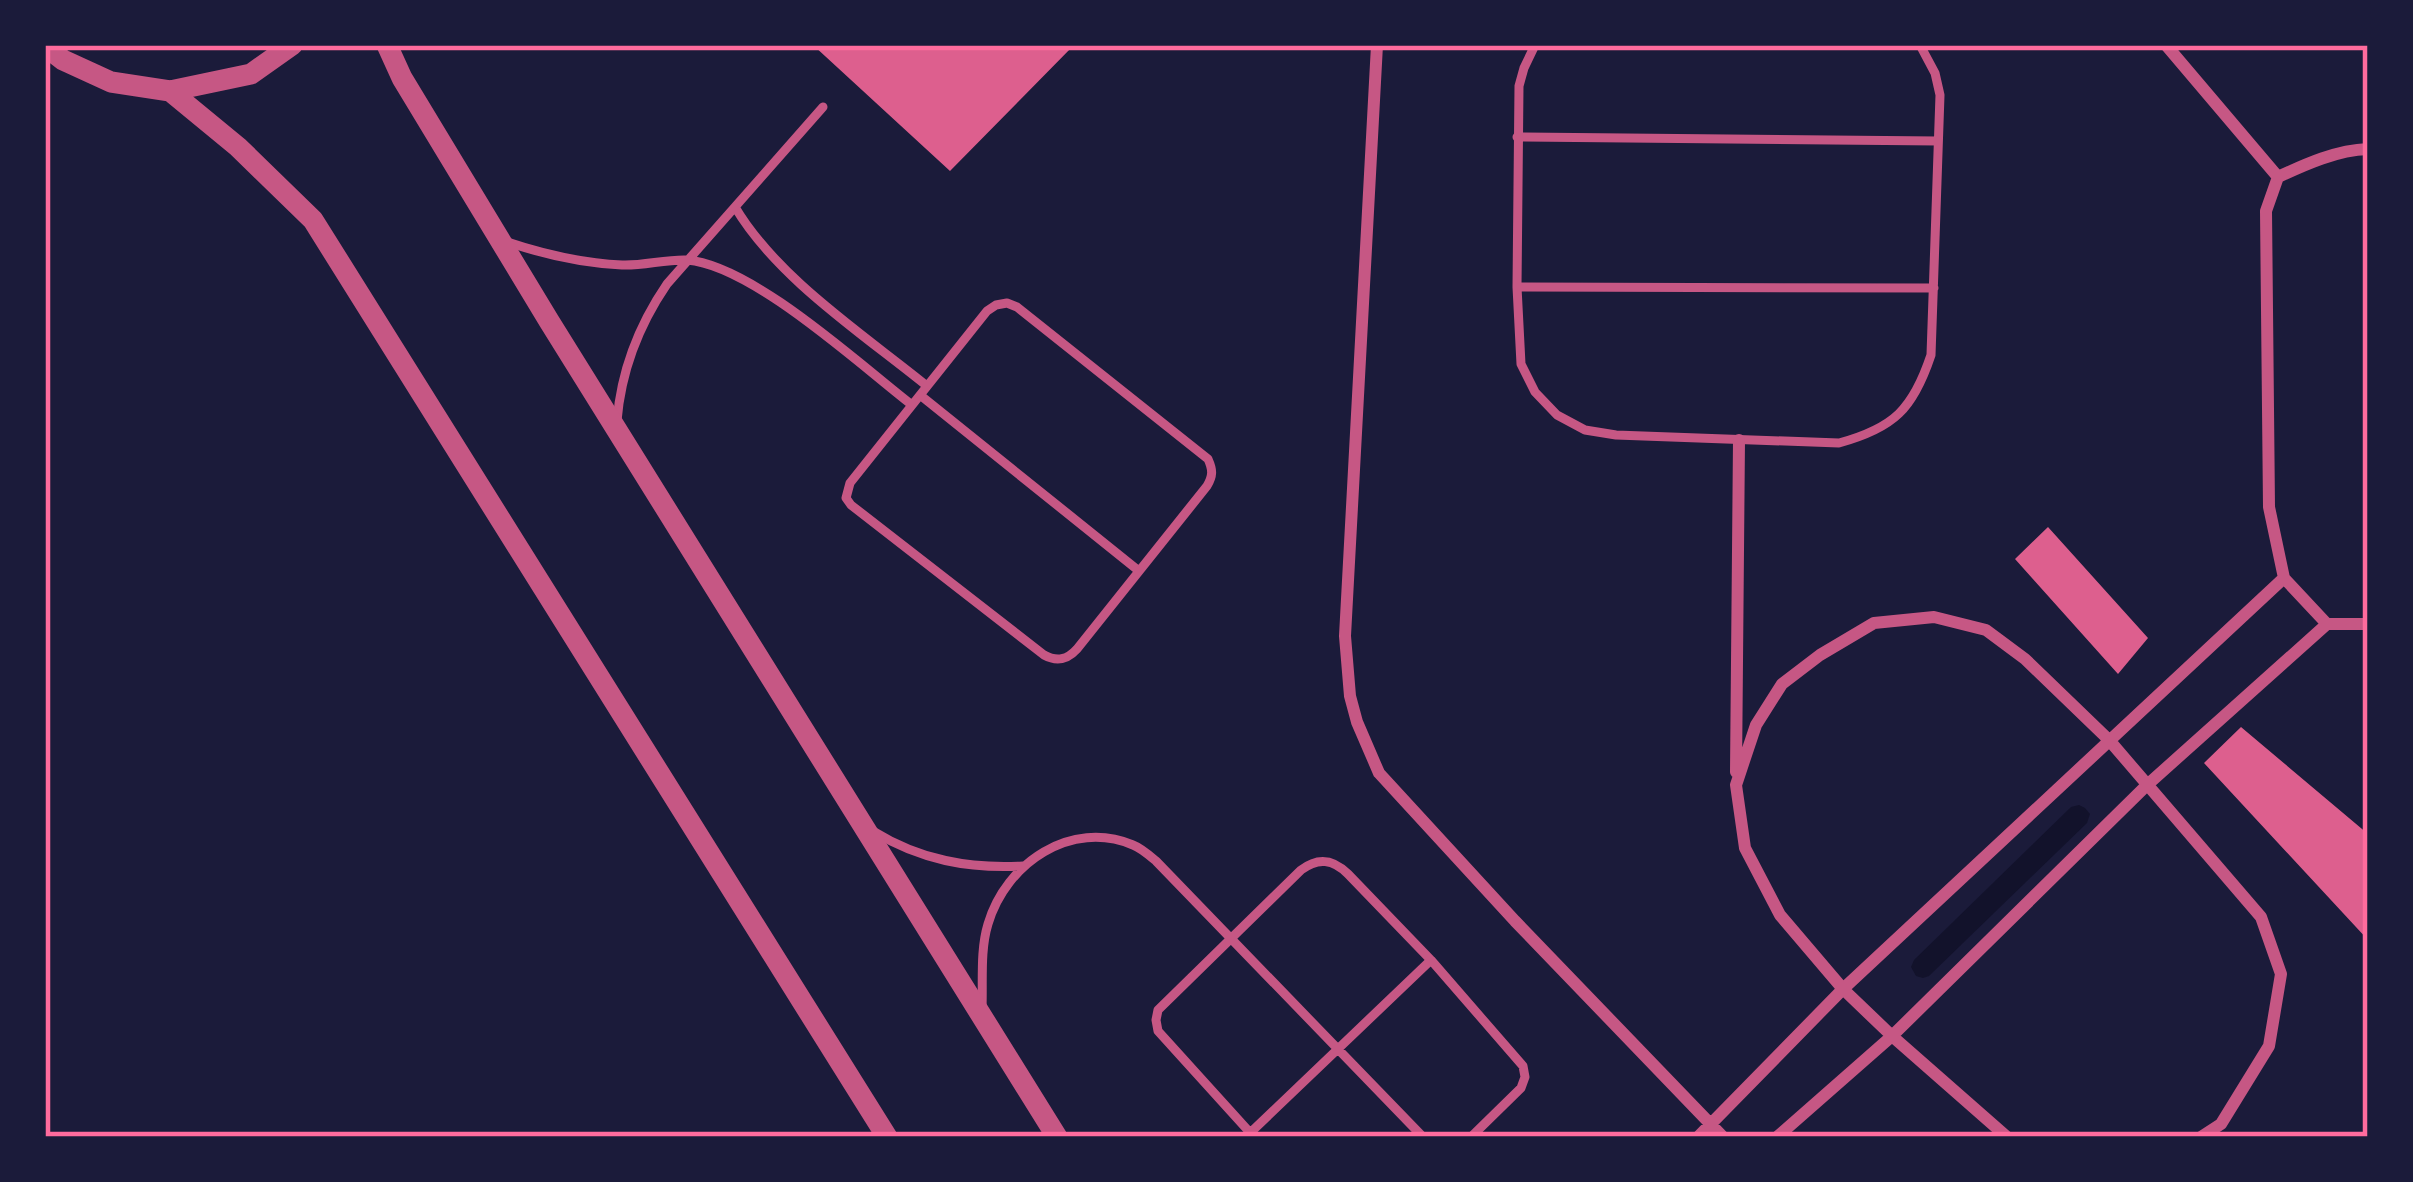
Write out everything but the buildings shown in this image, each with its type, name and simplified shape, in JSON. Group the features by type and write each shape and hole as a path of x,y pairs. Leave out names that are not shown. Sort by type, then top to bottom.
{"street":[{"path":"45,46 63,60 111,82 170,92 250,74 292,45"},
{"path":"387,45 500,240 1057,1137"},
{"path":"1377,45 1345,636 1357,722 1379,773 1723,1137"},
{"path":"2166,45 2278,176"},
{"path":"170,92 238,147 313,220 887,1137"},
{"path":"2327,624 2284,578 2269,507 2266,211 2278,176 2307,163 2368,149"},
{"path":"1739,440 1736,785 1745,848 1780,915 1844,988 2007,1137"},
{"path":"1698,1137 1844,988 2284,578"},
{"path":"1736,785 1756,725 1782,683 1874,623 1934,617 1986,630 2025,658 2109,740 2261,917 2281,974 2269,1046 2221,1124 2201,1137"},
{"path":"1777,1137 1892,1036 2146,785 2327,624 2368,624"}],"lane":[{"path":"1535,45 1519,86 1517,137 1522,364 1535,392 1557,415 1601,433 1839,443 1872,434 1900,415 1920,388 1931,355 1940,94 1936,73 1919,45"},
{"path":"616,428 626,367 650,310 667,284 824,107"},
{"path":"1517,137 1938,141"},
{"path":"735,207 787,272 920,395 1139,571"},
{"path":"500,240 561,258 624,265 688,260 725,272 767,293 920,395"},
{"path":"1517,287 1934,288"},
{"path":"996,304 1017,307 1208,459 1213,468 1207,486 1139,571 1070,656 1061,660 1044,655 846,498 850,483 996,304"},
{"path":"863,825 917,854 947,862 1023,866"},
{"path":"982,1016 984,938 1007,883 1058,842 1096,836 1135,845 1156,861 1424,1137"},
{"path":"1430,960 1252,1135 1158,1031 1158,1010 1165,1001 1300,870 1312,862 1338,864 1430,960 1523,1066 1521,1088 1471,1137"}],"shaded area":[{"path":"2079,805 2090,814 2087,823 1929,976 1916,976 1911,967 1914,960 2071,807"}]}
